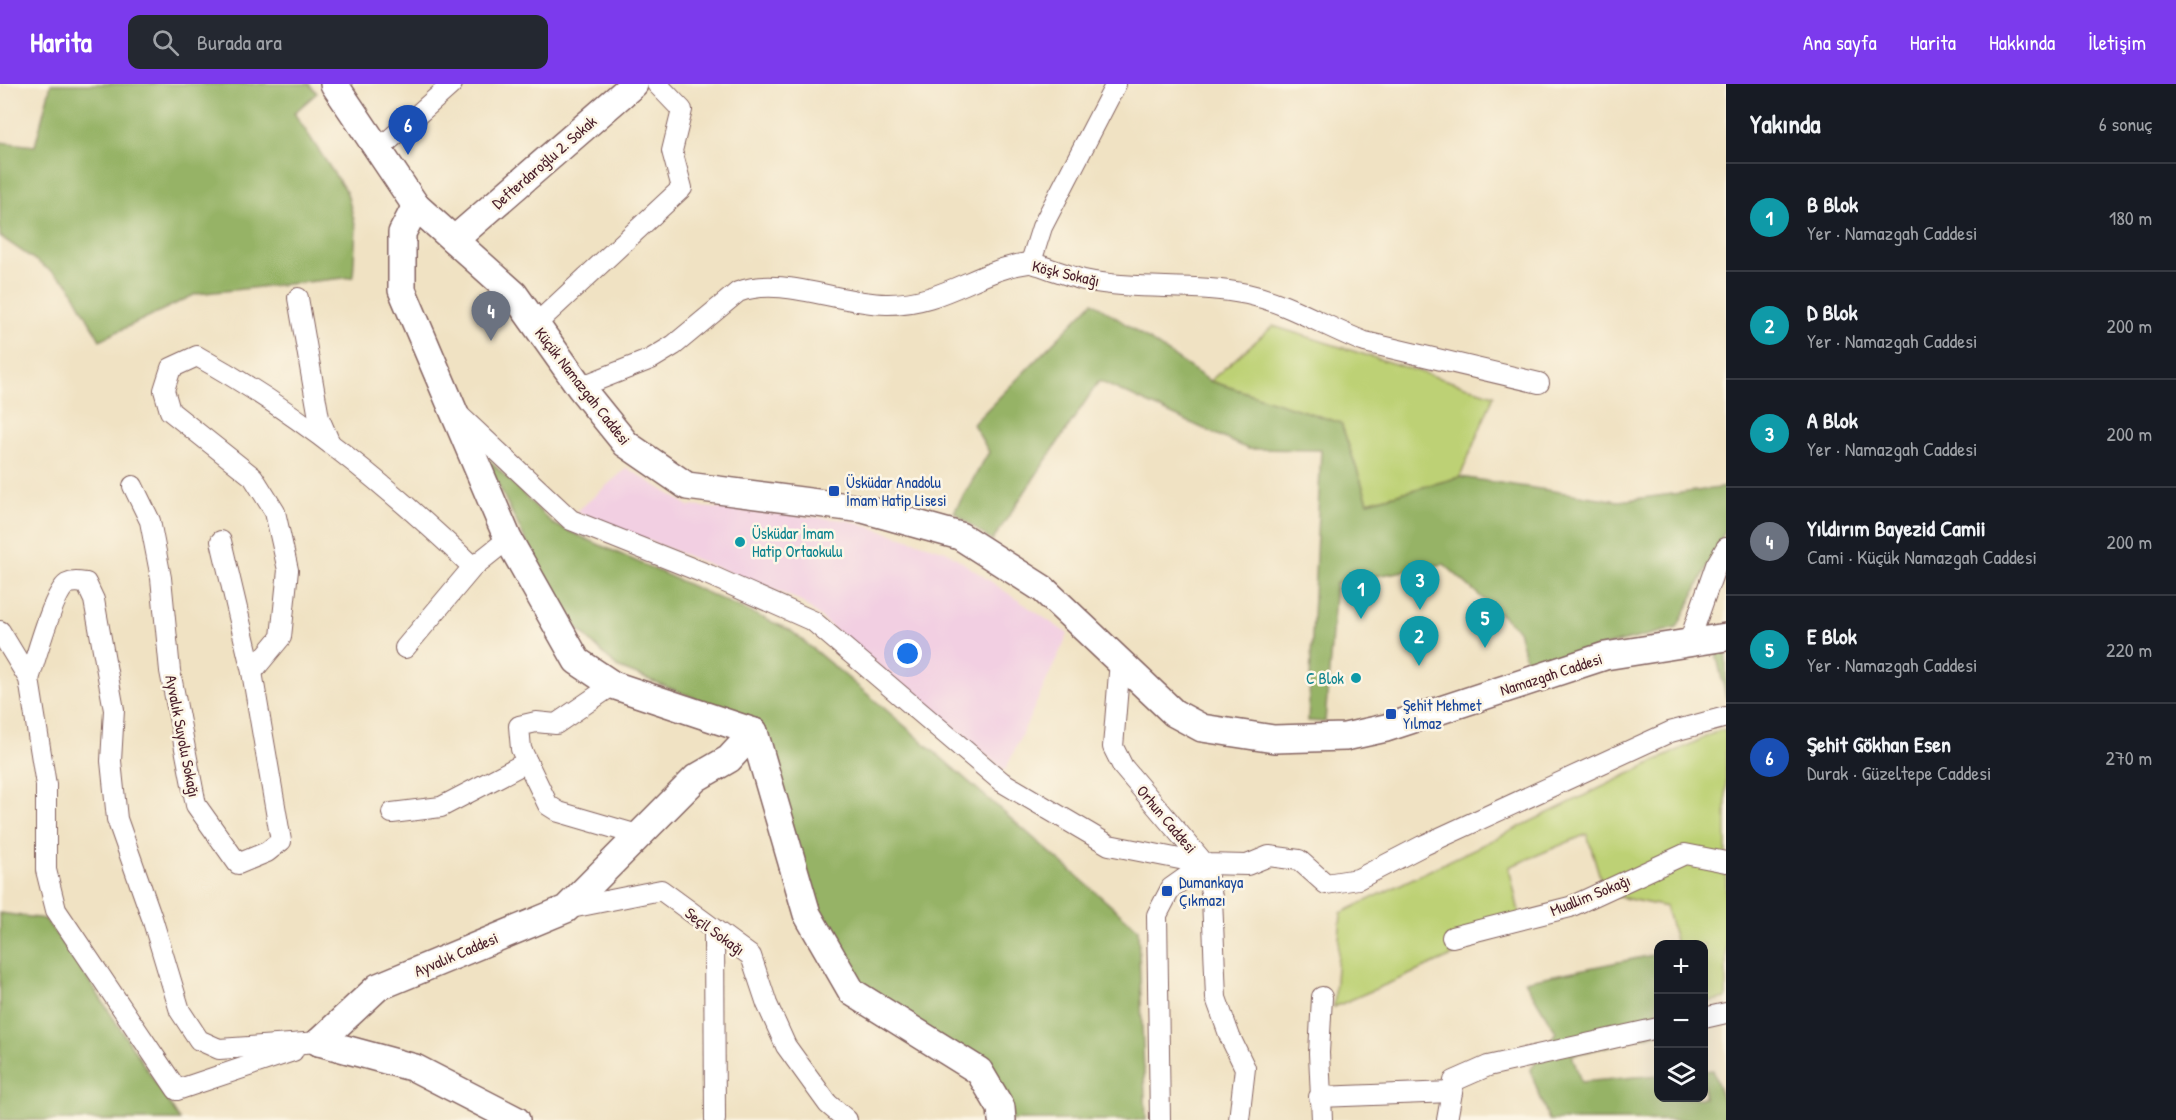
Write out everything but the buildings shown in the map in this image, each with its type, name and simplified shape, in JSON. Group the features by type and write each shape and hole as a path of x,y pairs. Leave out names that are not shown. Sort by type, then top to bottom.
{"street":[{"name":"Küçük Namazgah Caddesi","path":"334,84 416,206 514,294 580,387 626,444 687,486 863,509 960,536 1043,589 1120,660"},
{"path":"377,151 452,84"},
{"name":"Defterdaroğlu 2. Sokak","path":"454,240 634,84"},
{"path":"535,325 682,188 672,151 682,110 657,84"},
{"path":"1031,262 1042,227 1116,84"},
{"path":"416,206 402,232 402,290 508,539 577,661 613,685 754,732 807,914 852,992 979,1071 1001,1108 1002,1120"},
{"name":"Köşk Sokağı","path":"580,387 651,359 674,345 738,292 748,288 772,286 865,303 903,304 941,296 998,271 1031,262 1084,280 1122,285 1216,289 1248,294 1302,312 1338,332 1365,342 1539,383"},
{"path":"298,298 319,418 329,441"},
{"path":"252,672 281,637 288,570 276,512 253,477 170,411 164,390 171,368 197,356 252,386 329,441 406,504 473,567"},
{"path":"449,405 571,520 709,575 813,621 1002,782 1108,845 1205,864 1247,865 1269,856 1299,860 1326,884 1358,879 1422,846 1670,732 1726,717"},
{"name":"Ayvalık Suyolu Sokağı","path":"133,486 150,521 159,566 170,671 196,805 238,864 267,852 281,841 252,672 221,541"},
{"path":"405,648 473,567 508,539"},
{"path":"1689,642 1716,565 1726,548"},
{"path":"29,679 57,598 65,585 75,582 86,583 94,600 114,710 111,761 117,819 152,918 180,1011 200,1040 219,1049 319,1042 416,1068 516,1120"},
{"path":"0,631 29,679 46,785 46,870 56,910 177,1090 319,1042"},
{"name":"Namazgah Caddesi","path":"1120,660 1174,713 1202,728 1235,736 1310,740 1345,737 1386,728 1605,656 1726,637"},
{"name":"Orhun Caddesi","path":"1120,660 1113,747 1123,767 1205,864 1212,897 1216,998 1230,1037 1245,1068 1239,1120"},
{"path":"613,685 556,724 536,722 519,726 521,749 548,805 559,812 638,835"},
{"name":"Ayvalık Caddesi","path":"319,1042 378,987 566,909 696,778 729,759 754,732"},
{"path":"392,813 441,807 527,762"},
{"name":"Muallim Sokağı","path":"1452,937 1570,907 1685,854 1726,862"},
{"path":"1160,1120 1157,915 1171,888 1205,864"},
{"name":"Seçil Sokağı","path":"566,909 661,890 751,956 767,1004 786,1046 828,1104 847,1120"},
{"path":"714,930 716,1120"},
{"path":"1322,997 1320,1097 1322,1120"},
{"path":"1708,1017 1726,1013"},
{"path":"1447,1120 1454,1081 1488,1066 1654,1029"},
{"path":"1320,1097 1452,1092"}],"shaded area":[{"path":"627,468 689,506 848,520 946,551 1068,634 1005,771 799,600 576,512"}],"green space":[{"path":"51,84 309,84 317,93 294,113 347,193 356,228 353,277 196,294 100,340 68,283 0,236 0,142 35,146"},
{"path":"1093,302 1210,381 1341,423 1368,502 1460,477 1619,501 1726,487 1726,529 1677,628 1527,665 1518,630 1444,564 1336,583 1325,722 1308,721 1321,450 1248,449 1099,381 992,541 954,512 989,452 973,424"},
{"path":"1273,326 1494,395 1460,477 1368,502 1341,423 1210,381"},
{"path":"483,454 553,524 790,630 884,708 1138,929 1146,1120 1010,1120 1007,1104 861,985 815,911 760,724 617,667 561,612"},
{"path":"1726,652 1726,698 1716,653"},
{"path":"1720,730 1726,731 1726,998 1708,1002 1708,940 1675,940 1666,907 1605,894 1587,834 1509,867 1522,926 1334,1007 1341,913"},
{"path":"0,913 45,919 80,967 180,1120 0,1120"},
{"path":"1654,955 1654,1035 1572,1055 1581,1082 1654,1075 1654,1102 1708,1102 1708,1071 1713,1070 1726,1109 1726,1120 1549,1120 1530,1070 1556,1032 1525,981"}],"place":[{"name":"Şehit Gökhan Esen","path":"408,155"},
{"name":"Yıldırım Bayezid Camii","path":"491,341"},
{"name":"Üsküdar Anadolu İmam Hatip Lisesi","path":"834,491"},
{"name":"Üsküdar İmam Hatip Ortaokulu","path":"740,542"},
{"name":"A Blok","path":"1420,610"},
{"name":"B Blok","path":"1361,619"},
{"name":"E Blok","path":"1485,648"},
{"name":"D Blok","path":"1419,666"},
{"name":"C Blok","path":"1356,678"},
{"name":"Şehit Mehmet Yılmaz","path":"1391,714"},
{"name":"Dumankaya Çıkmazı","path":"1167,891"}]}
